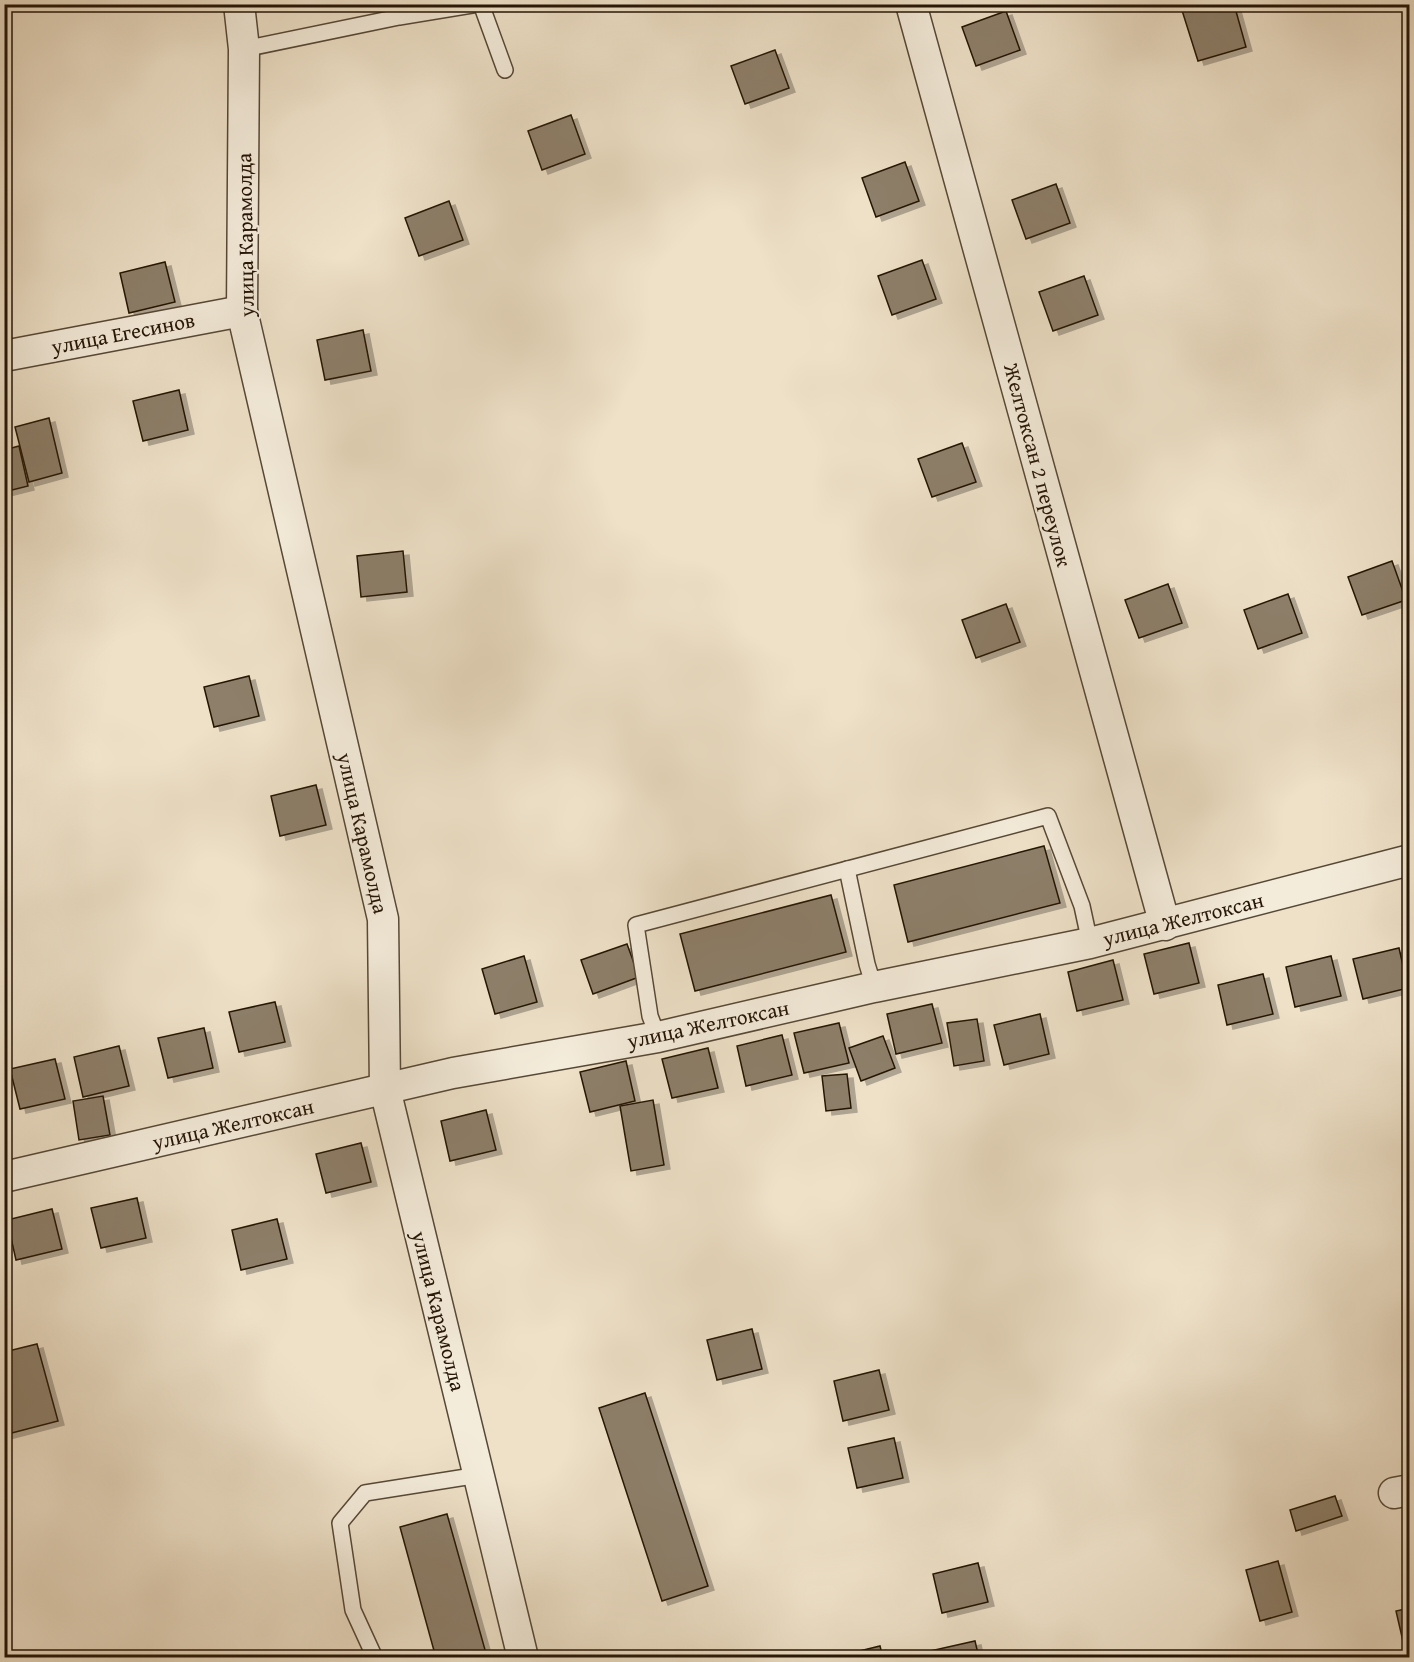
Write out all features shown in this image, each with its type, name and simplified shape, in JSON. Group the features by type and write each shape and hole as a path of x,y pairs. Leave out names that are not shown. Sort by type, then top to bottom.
{"street":[{"name":"улица Карамолда","path":"238,4 244,49 242,311 383,919 385,1089 523,1658"},
{"name":"Желтоксан 2 переулок","path":"911,4 1165,925"},
{"name":"улица Егесинов","path":"4,356 242,311"},
{"name":"улица Желтоксан","path":"4,1177 453,1073 658,1036 874,987 1090,943 1410,860"}],"lane":[{"path":"244,49 399,17 480,4 505,70"},
{"path":"658,1036 650,1016 636,925 1048,816 1082,906 1090,943"},
{"path":"847,869 874,987"},
{"path":"375,1658 353,1610 340,1523 364,1493 479,1475"}],"building":[{"path":"1180,4 1234,4 1246,47 1198,61"},
{"path":"1006,11 1020,50 976,66 962,27"},
{"path":"775,50 789,88 745,104 731,66"},
{"path":"571,115 585,154 542,170 528,131"},
{"path":"905,162 919,201 876,217 862,178"},
{"path":"1056,184 1070,223 1026,239 1012,200"},
{"path":"449,201 463,240 419,256 405,218"},
{"path":"922,260 936,299 892,315 878,276"},
{"path":"165,262 175,302 129,313 120,273"},
{"path":"1084,276 1098,315 1053,331 1039,292"},
{"path":"363,330 371,371 325,380 317,340"},
{"path":"179,390 188,430 143,441 133,401"},
{"path":"49,418 62,473 29,482 15,427"},
{"path":"962,443 976,482 932,497 918,459"},
{"path":"19,446 28,486 4,492 4,450"},
{"path":"403,551 407,592 361,597 357,556"},
{"path":"1392,561 1406,600 1362,615 1348,577"},
{"path":"1168,584 1182,623 1139,638 1125,600"},
{"path":"1288,594 1302,633 1258,649 1244,610"},
{"path":"1006,604 1020,642 976,658 962,620"},
{"path":"249,676 259,716 214,727 204,687"},
{"path":"316,785 326,825 280,836 271,796"},
{"path":"1044,846 1060,903 908,942 894,885"},
{"path":"831,895 846,952 695,991 680,934"},
{"path":"1189,943 1199,983 1154,994 1144,954"},
{"path":"627,944 639,977 593,994 581,960"},
{"path":"1399,948 1408,988 1363,999 1353,959"},
{"path":"524,956 537,1002 495,1014 482,969"},
{"path":"1331,956 1341,996 1295,1007 1286,967"},
{"path":"1113,960 1123,1000 1077,1011 1068,972"},
{"path":"1263,974 1273,1014 1227,1025 1218,985"},
{"path":"275,1002 285,1042 239,1052 229,1012"},
{"path":"932,1004 942,1043 896,1054 887,1014"},
{"path":"1040,1014 1049,1054 1004,1065 994,1025"},
{"path":"977,1019 984,1061 954,1066 947,1023"},
{"path":"839,1023 849,1063 804,1073 794,1033"},
{"path":"204,1028 213,1068 168,1078 158,1038"},
{"path":"782,1035 792,1075 746,1086 737,1046"},
{"path":"883,1036 895,1068 861,1081 849,1048"},
{"path":"119,1046 129,1086 83,1097 74,1057"},
{"path":"708,1048 718,1088 672,1098 662,1059"},
{"path":"55,1059 65,1099 20,1109 10,1069"},
{"path":"626,1061 635,1101 590,1112 580,1072"},
{"path":"847,1074 851,1108 826,1111 822,1076"},
{"path":"103,1096 110,1135 79,1140 73,1101"},
{"path":"653,1100 664,1165 631,1171 620,1106"},
{"path":"486,1110 496,1150 450,1161 441,1121"},
{"path":"361,1143 371,1182 326,1193 316,1154"},
{"path":"137,1198 146,1238 101,1248 91,1208"},
{"path":"52,1209 62,1249 16,1260 7,1220"},
{"path":"277,1219 287,1259 241,1270 232,1230"},
{"path":"752,1329 762,1369 717,1380 707,1340"},
{"path":"37,1344 58,1421 4,1435 4,1352"},
{"path":"879,1370 889,1410 843,1421 834,1381"},
{"path":"645,1393 708,1586 662,1601 599,1408"},
{"path":"894,1438 903,1478 857,1488 848,1448"},
{"path":"1335,1496 1342,1516 1296,1531 1290,1510"},
{"path":"447,1514 487,1657 436,1658 400,1527"},
{"path":"1278,1561 1292,1612 1260,1621 1246,1570"},
{"path":"978,1563 988,1602 942,1613 933,1574"},
{"path":"1410,1608 1410,1649 1405,1650 1396,1611"},
{"path":"975,1641 979,1658 932,1658 930,1651"},
{"path":"880,1646 883,1658 835,1658 835,1657"}]}
